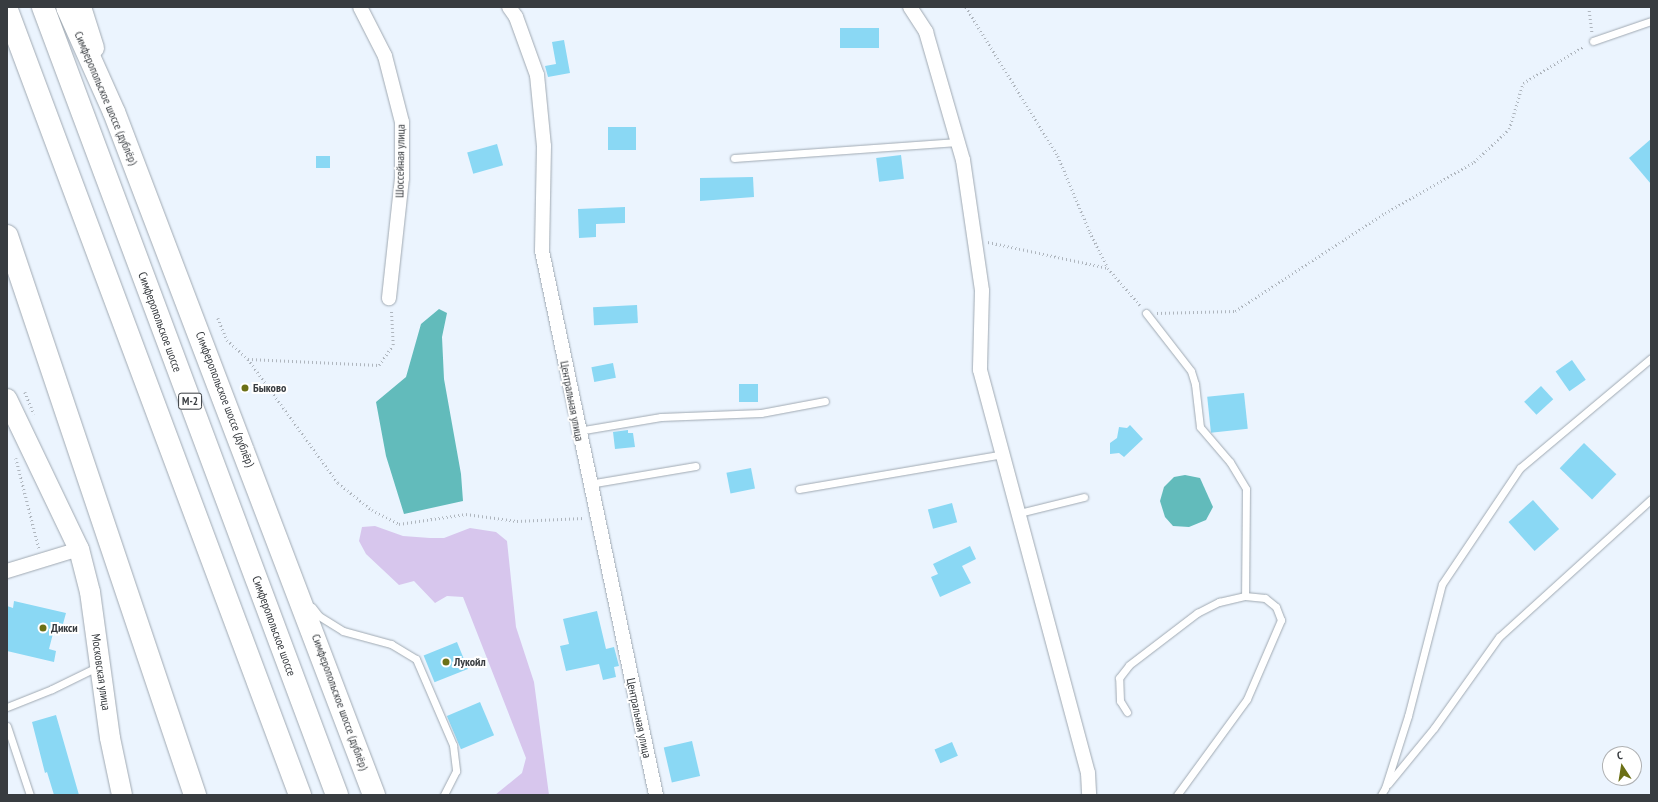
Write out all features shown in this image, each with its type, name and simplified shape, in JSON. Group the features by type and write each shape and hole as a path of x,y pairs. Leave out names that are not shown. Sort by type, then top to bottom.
{"main road":[{"name":"Симферопольское шоссе","path":"43,7 337,795"},
{"name":"Симферопольское шоссе (дублёр)","path":"67,7 114,112 294,580 374,795"},
{"path":"7,10 300,795"},
{"path":"7,236 195,795"}],"street":[{"path":"81,7 114,112"},
{"name":"Шоссейная улица","path":"360,7 385,56 402,122 402,178 388,298"},
{"name":"Центральная улица","path":"509,7 516,16 537,75 544,146 542,251 589,484 656,795"},
{"path":"910,7 926,32 963,160 982,291 980,370 1088,773 1089,795"},
{"name":"Московская улица","path":"7,399 79,549 90,592 99,665 122,795"},
{"path":"7,571 79,549"}],"lane":[{"path":"1593,41 1651,21"},
{"path":"734,158 957,142"},
{"path":"1146,313 1191,371 1195,384 1200,427 1230,462 1246,489 1244,596"},
{"path":"1386,788 1408,716 1442,584 1520,468 1651,358"},
{"path":"578,431 661,417 761,413 825,401"},
{"path":"799,489 1003,454"},
{"path":"589,484 695,466"},
{"path":"1018,513 1084,496"},
{"path":"1381,795 1434,728 1499,637 1651,499"},
{"path":"294,580 319,616 343,631 391,644 416,659 453,745 456,771 444,795"},
{"path":"1126,712 1120,701 1119,678 1129,665 1197,613 1219,602 1244,596 1265,598 1276,607 1281,620 1247,699 1177,795"},
{"path":"7,707 52,689 99,665"},
{"path":"7,726 30,795"}],"path":[{"path":"966,7 1058,156 1090,232 1108,268 1146,313 1235,311 1384,213 1474,162 1509,129 1523,83 1593,41 1589,7"},
{"path":"974,240 1108,268"},
{"path":"248,359 378,366 393,345 394,335 388,298"},
{"path":"218,318 227,340 248,359 338,483 372,510 399,524 466,514 517,521 553,521 596,516"},
{"path":"25,392 35,417"},
{"path":"15,455 42,560"}],"shaded area":[{"path":"375,526 403,536 430,538 444,538 470,528 496,532 507,541 516,627 534,682 549,795 495,795 522,773 526,758 463,597 447,596 435,603 414,581 399,585 366,554 359,541 362,527"}],"water":[{"path":"439,309 447,313 442,337 444,379 461,474 463,501 404,514 386,456 376,402 406,377 421,324"},
{"path":"1185,475 1200,478 1213,507 1206,520 1189,527 1173,526 1165,517 1160,501 1164,487 1174,477"}],"building":[{"path":"840,28 879,28 879,48 840,48"},
{"path":"564,40 570,73 548,77 545,66 556,64 552,42"},
{"path":"608,127 636,127 636,150 608,150"},
{"path":"1651,139 1651,184 1629,158"},
{"path":"497,144 503,165 473,174 467,153"},
{"path":"901,155 904,179 879,182 876,158"},
{"path":"316,156 330,156 330,168 316,168"},
{"path":"753,177 754,197 700,201 700,178"},
{"path":"625,207 625,223 596,224 596,237 579,238 578,209"},
{"path":"637,305 638,323 594,325 593,307"},
{"path":"1572,360 1586,380 1569,391 1556,371"},
{"path":"613,363 616,378 594,382 591,367"},
{"path":"739,384 758,384 758,402 739,402"},
{"path":"1541,386 1553,399 1536,415 1524,402"},
{"path":"1244,393 1248,429 1211,433 1207,397"},
{"path":"1130,425 1143,439 1124,457 1119,453 1110,454 1110,443 1117,438 1119,427 1127,428"},
{"path":"628,430 628,433 633,433 635,447 615,449 613,432"},
{"path":"1584,443 1616,474 1592,499 1560,468"},
{"path":"751,468 755,489 730,493 726,473"},
{"path":"1533,500 1559,529 1535,551 1508,522"},
{"path":"952,503 957,522 933,529 928,509"},
{"path":"970,546 976,559 962,566 971,583 940,597 931,577 938,574 933,564"},
{"path":"14,601 66,613 63,624 56,622 49,649 56,651 54,662 7,651 7,606 13,608"},
{"path":"597,611 606,649 614,647 619,666 614,667 616,677 603,680 599,664 566,671 560,646 569,644 563,619"},
{"name":"Лукойл","path":"457,642 468,669 434,682 424,655"},
{"path":"480,702 494,735 461,749 447,716"},
{"path":"56,715 79,795 54,795 47,772 45,773 32,722"},
{"path":"692,741 700,776 672,783 664,748"},
{"path":"952,742 958,756 940,763 935,749"}],"place":[{"name":"Быково","path":"245,388"},
{"name":"Дикси","path":"43,628"},
{"name":"Лукойл","path":"446,662"}]}
